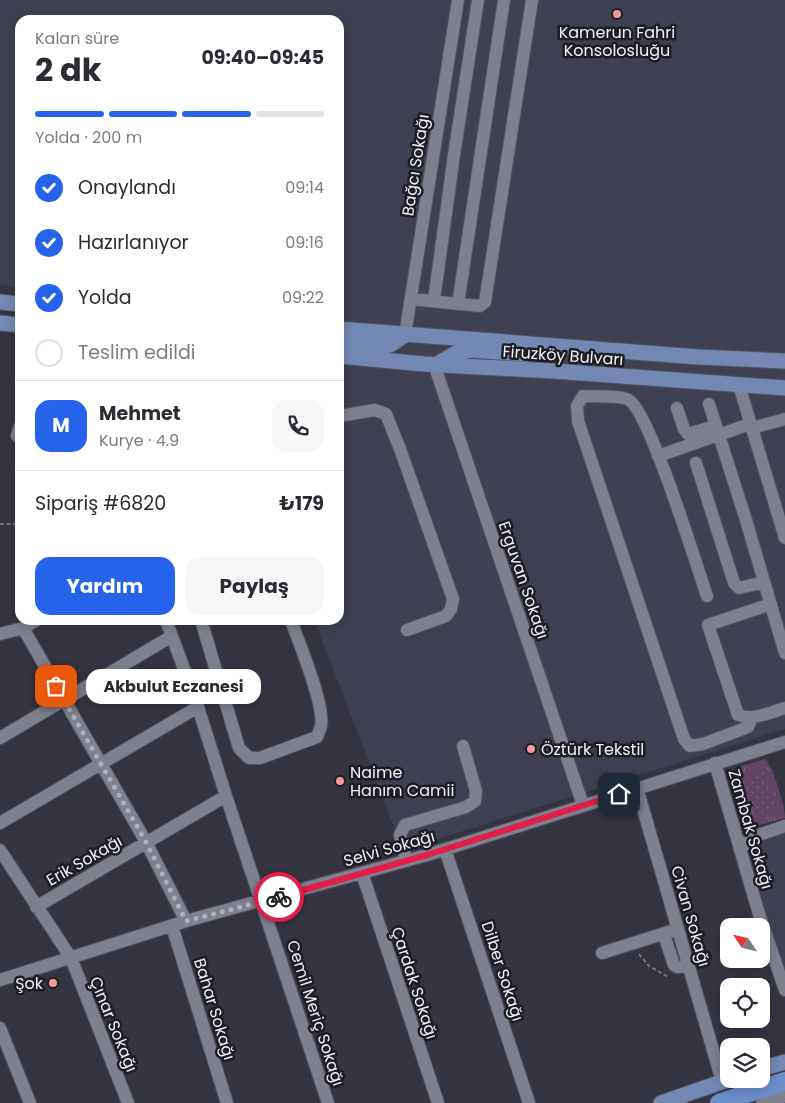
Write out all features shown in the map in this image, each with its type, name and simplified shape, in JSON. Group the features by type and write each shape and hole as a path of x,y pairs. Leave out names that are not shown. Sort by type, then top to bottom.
{"highway":[{"path":"719,1103 785,1081"}],"main road":[{"path":"0,302 15,304"},
{"path":"0,323 15,324"},
{"name":"Firuzköy Bulvarı","path":"344,329 785,361"},
{"path":"344,344 381,347 390,345 405,335"},
{"path":"437,364 458,352 472,350 525,354 539,353 560,346"},
{"name":"Firuzköy Bulvarı","path":"344,356 785,388"},
{"path":"770,1067 785,1062"},
{"path":"661,1103 720,1082"}],"street":[{"name":"Bağcı Sokağı","path":"405,335 458,0"},
{"path":"434,300 478,0"},
{"path":"458,304 504,0"},
{"path":"411,299 480,306 485,302 532,0"},
{"name":"Erguvan Sokağı","path":"437,364 437,373 579,810"},
{"path":"739,385 785,538"},
{"path":"707,596 658,456 644,421 634,404 627,399 583,396 577,406 578,421 684,739 690,746 702,744 748,727 752,717"},
{"path":"709,404 785,653"},
{"path":"677,408 684,429 688,434 751,426 785,419"},
{"path":"344,415 375,410 386,414 453,599 452,609 446,616 407,630"},
{"path":"658,456 717,431"},
{"path":"696,463 734,583 739,588 764,582"},
{"path":"770,604 708,625 738,715 744,718 752,717 785,708"},
{"path":"0,633 28,625"},
{"name":"Cemil Meriç Sokağı","path":"169,625 328,1103"},
{"path":"202,625 239,748 249,758 260,758 317,738 321,727 321,717 314,686 293,625"},
{"path":"23,628 146,842 186,921"},
{"path":"0,738 172,636"},
{"path":"0,823 198,707"},
{"name":"Selvi Sokağı","path":"0,980 186,921 406,861 579,810 637,788 785,742"},
{"path":"406,861 400,835 405,825 466,807 475,801 476,791 463,746"},
{"name":"Zambak Sokağı","path":"715,763 759,914 785,990"},
{"name":"Civan Sokağı","path":"637,788 658,880 678,929 692,979 720,1062"},
{"name":"Erik Sokağı","path":"36,907 226,796"},
{"path":"732,822 744,833 758,833"},
{"path":"740,850 750,838 758,833 785,825"},
{"name":"Dilber Sokağı","path":"445,849 529,1103"},
{"name":"Çınar Sokağı","path":"0,850 71,958 128,1103"},
{"name":"Çardak Sokağı","path":"362,873 438,1103"},
{"name":"Bahar Sokağı","path":"172,926 227,1103"},
{"path":"602,953 678,929"},
{"path":"666,941 676,967 688,966"},
{"path":"0,1028 30,1103"},
{"path":"762,1103 785,1096"}],"path":[{"path":"0,524 15,525"},
{"path":"633,943 649,966 662,974 681,981 692,979"}],"shaded area":[{"path":"0,0 785,0 785,729 403,850 316,625 344,625 344,15 15,15 15,287 0,285"},
{"path":"785,821 785,992 770,940 770,918 764,918 740,835"}],"green space":[{"path":"765,759 772,770 778,787 785,818 748,828 736,786 736,773 742,766"},
{"path":"765,771 777,808 753,816 741,780"}],"way so far":[{"path":"56,686 146,842 186,921 279,897"}],"place":[{"name":"Kamerun Fahri Konsolosluğu","path":"617,14"},
{"name":"Akbulut Eczanesi","path":"56,686"},
{"name":"Öztürk Tekstil","path":"531,749"},
{"name":"Naime Hanım Camii","path":"340,781"},
{"name":"Şok","path":"53,983"}],"route":[{"path":"279,897 427,855 619,794"}]}
